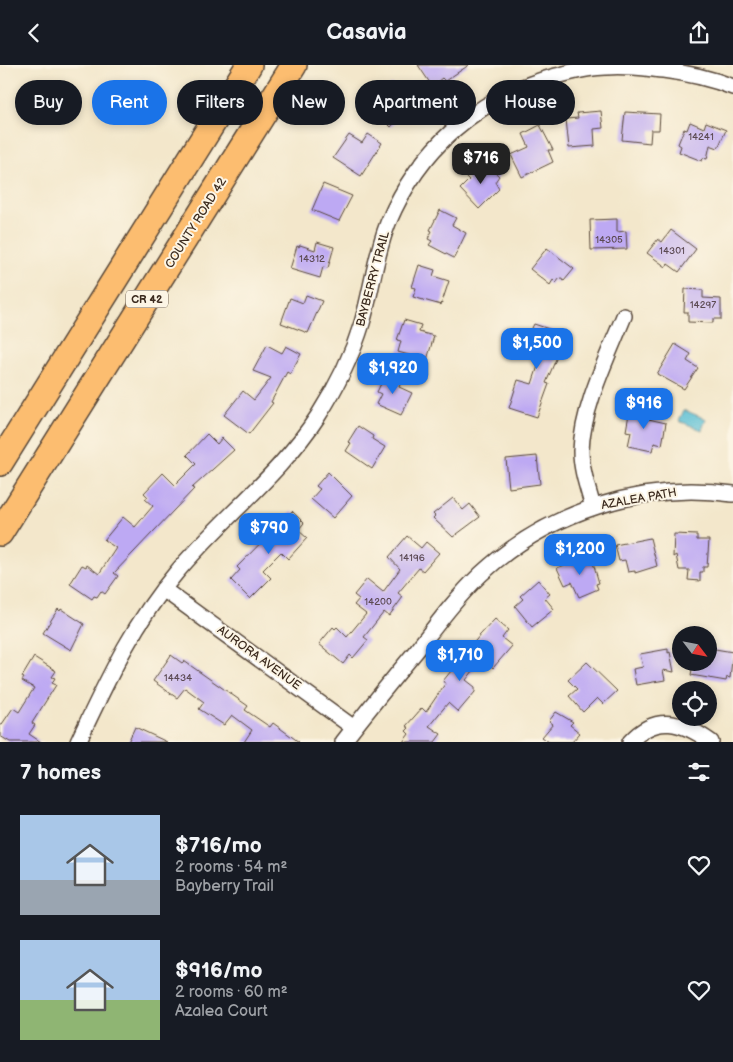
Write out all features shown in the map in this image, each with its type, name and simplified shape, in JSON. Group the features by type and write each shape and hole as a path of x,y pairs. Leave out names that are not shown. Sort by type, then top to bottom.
{"highway":[{"name":"CR 42","path":"0,463 249,65"},
{"name":"COUNTY ROAD 42","path":"0,533 294,65"}],"street":[{"name":"BAYBERRY TRAIL","path":"78,742 118,657 146,612 195,552 283,461 317,418 353,349 364,315 379,248 398,201 419,167 442,141 479,109 522,86 604,67 688,69 733,87"},
{"path":"593,507 581,452 583,433 587,415 624,316"},
{"name":"AZALEA PATH","path":"343,742 452,605 499,558 538,532 593,507 615,501 687,491 733,494"},
{"name":"AURORA AVENUE","path":"163,589 354,727"},
{"path":"630,742 639,732 662,723 687,726 711,742"}],"water":[{"path":"684,410 706,419 702,430 679,421"}],"building":[{"path":"418,65 469,65 446,80 442,78 440,80 428,80"},
{"path":"601,111 603,128 594,129 595,146 569,148 567,125 575,125 575,118 578,118 577,113"},
{"path":"625,112 660,114 659,130 651,130 650,143 622,140"},
{"path":"690,122 704,128 706,122 726,130 718,148 710,145 707,159 703,158 702,161 679,152 681,146 678,144 684,129 687,130"},
{"path":"540,125 553,150 548,150 553,162 522,177 511,155 529,147 523,134"},
{"path":"368,134 382,143 361,176 333,158 349,135 362,143"},
{"path":"482,160 499,176 495,182 499,189 479,209 460,189 469,180 466,177"},
{"path":"323,184 352,196 339,221 312,210"},
{"path":"440,210 456,218 452,225 466,233 454,258 429,245 432,241 428,239 432,231 430,230"},
{"path":"617,219 617,232 626,231 627,249 591,250 590,220"},
{"path":"671,230 696,249 679,272 668,264 666,267 647,253 658,239 662,242"},
{"path":"317,242 334,247 328,268 323,267 320,278 290,269 297,246 299,247 300,245 315,250"},
{"path":"547,248 574,269 564,281 560,278 556,283 553,280 550,285 530,269"},
{"path":"419,265 435,270 433,276 449,281 441,305 413,297 416,288 412,287"},
{"path":"685,289 703,290 703,298 721,299 721,319 713,319 713,323 688,322 688,312 684,312"},
{"path":"306,295 322,301 308,333 281,323 290,298 303,303"},
{"path":"404,320 421,325 419,332 434,336 427,360 398,352 401,341 397,340"},
{"path":"534,324 561,333 558,340 563,342 546,383 549,384 537,417 509,408 518,380 532,384 540,360 536,358 538,354 521,350"},
{"path":"675,344 691,354 687,361 698,368 684,389 657,374"},
{"path":"267,345 282,353 286,346 301,354 290,374 287,372 271,402 273,403 249,434 224,415 243,391 254,400 271,378 253,371"},
{"path":"386,373 402,380 399,387 412,393 401,415 376,404 381,394 377,392"},
{"path":"630,408 649,412 648,419 666,423 662,445 654,443 652,451 628,446 631,432 626,431"},
{"path":"358,426 373,436 372,439 385,447 372,469 346,451 351,443 348,442"},
{"path":"207,434 217,444 222,438 234,450 192,488 194,489 114,573 118,576 105,594 101,591 97,597 94,596 92,599 70,584 82,565 86,567 87,565 99,574 116,548 104,540 123,517 135,527 153,506 145,499 148,497 144,493 163,473 175,485 196,464 187,455"},
{"path":"537,456 540,484 509,488 506,459"},
{"path":"328,472 352,496 333,518 311,499 320,489 316,486"},
{"path":"453,498 463,510 470,504 480,517 453,537 433,518 435,516 433,514"},
{"path":"292,511 304,523 298,530 307,538 288,559 281,552 263,570 271,578 250,599 231,580 240,570 237,567"},
{"path":"674,534 697,535 697,540 709,540 707,567 703,567 703,572 700,572 700,581 688,580 689,570 679,570 676,555 673,557"},
{"path":"407,536 421,548 426,542 439,553 423,571 419,568 398,593 403,597 389,616 384,612 364,637 368,640 353,658 350,655 343,664 319,644 333,627 335,629 337,627 347,637 366,614 354,605 359,599 354,595 367,579 383,592 400,569 389,557"},
{"path":"650,538 657,566 635,573 635,571 628,572 625,560 619,561 615,545"},
{"path":"579,559 580,563 592,559 599,583 596,584 598,589 579,597 572,582 565,585 557,568"},
{"path":"538,580 550,594 545,598 554,609 532,627 515,606 523,599 520,596"},
{"path":"58,609 84,624 71,650 43,633"},
{"path":"495,619 508,630 502,638 512,646 493,668 489,664 487,667 481,661 466,680 475,687 475,692 458,712 448,703 429,726 441,734 435,742 403,742 409,734 406,731 409,728 406,726 422,708 426,712 445,684 443,681"},
{"path":"668,649 672,662 672,671 674,672 663,670 665,680 636,685 633,669 643,667 640,654"},
{"path":"718,650 733,652 730,678 727,677 726,681 691,675 692,671 718,671"},
{"path":"171,655 182,663 184,661 248,706 245,710 270,727 273,723 299,742 244,742 252,730 232,715 224,725 199,709 204,702 185,688 177,698 153,681"},
{"path":"34,657 56,671 52,677 55,678 52,683 56,685 32,723 35,725 29,734 41,742 10,742 0,736 0,727 13,708 19,712 34,688 22,681 24,678 22,677"},
{"path":"587,662 617,691 603,704 597,698 583,712 569,696 577,689 568,680"},
{"path":"556,712 573,722 570,725 580,733 572,742 549,742 542,737 553,724 549,721"},
{"path":"135,727 167,742 128,742"}]}
